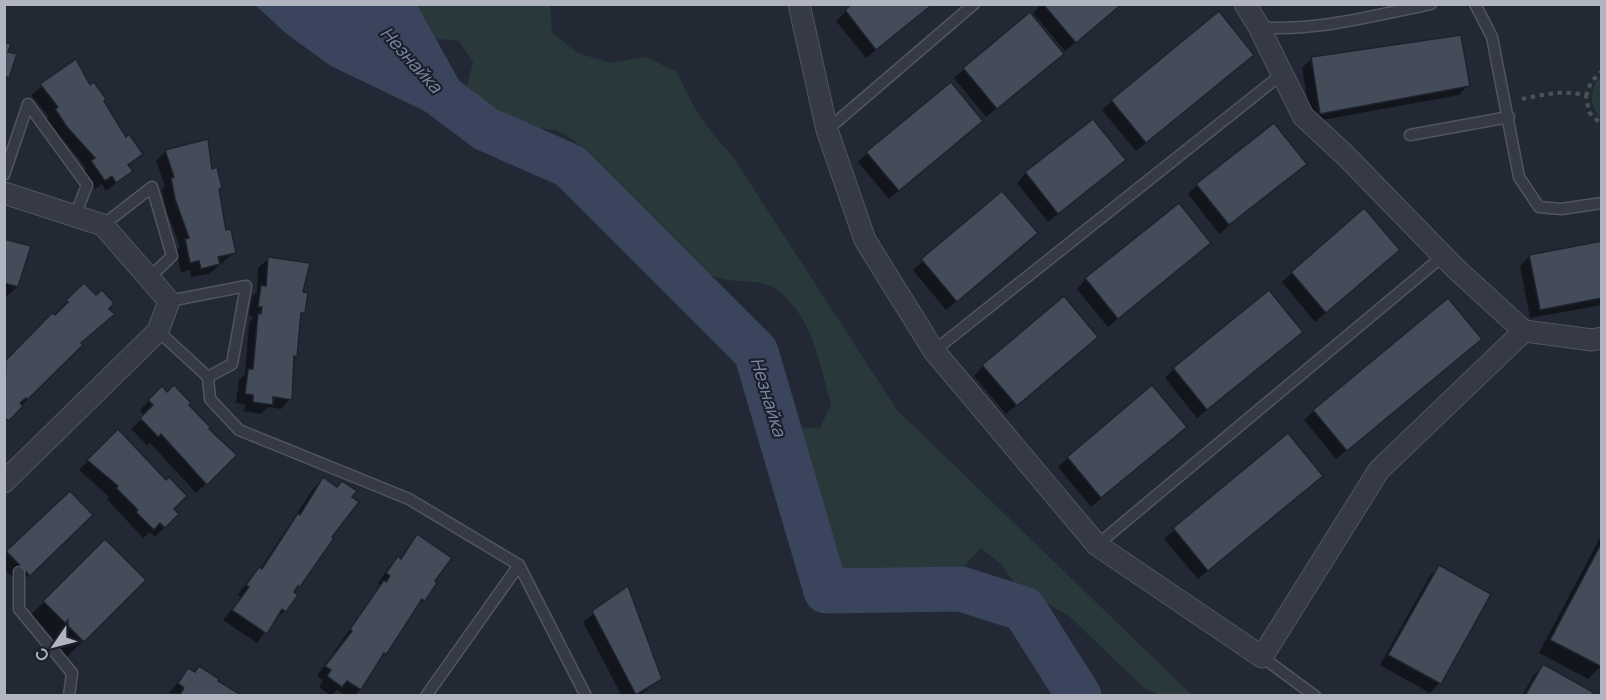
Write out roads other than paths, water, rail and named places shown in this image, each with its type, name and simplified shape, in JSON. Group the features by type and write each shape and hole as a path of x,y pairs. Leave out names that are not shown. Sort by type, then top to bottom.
{"street":[{"path":"799,4 827,130 865,240 934,351 1097,545 1262,657 1379,470 1524,331"},
{"path":"1245,4 1259,27 1303,116 1443,256 1524,331 1592,340 1602,338"},
{"path":"4,193 103,225 169,301 158,331 4,482"}],"lane":[{"path":"827,130 974,4"},
{"path":"1259,27 1287,29 1322,25 1431,4"},
{"path":"1475,4 1492,37 1520,177 1539,207 1561,209 1602,203"},
{"path":"934,351 1282,74"},
{"path":"4,175 28,104 87,185 75,216"},
{"path":"1410,135 1509,117"},
{"path":"103,225 152,187 172,256 149,278"},
{"path":"1097,545 1443,256"},
{"path":"169,301 246,286 232,364 208,377"},
{"path":"158,331 208,377 210,399 239,430 409,499 519,565 586,696"},
{"path":"426,696 519,565"},
{"path":"19,572 20,609 72,673 69,696"},
{"path":"1262,657 1315,696"}],"water":[{"path":"255,5 417,5 486,129 437,117 331,66 288,35"}],"waterway":[{"name":"Незнайка","path":"361,4 438,93 486,129 570,166 756,352 826,591 961,589 1024,609 1079,696"}]}
